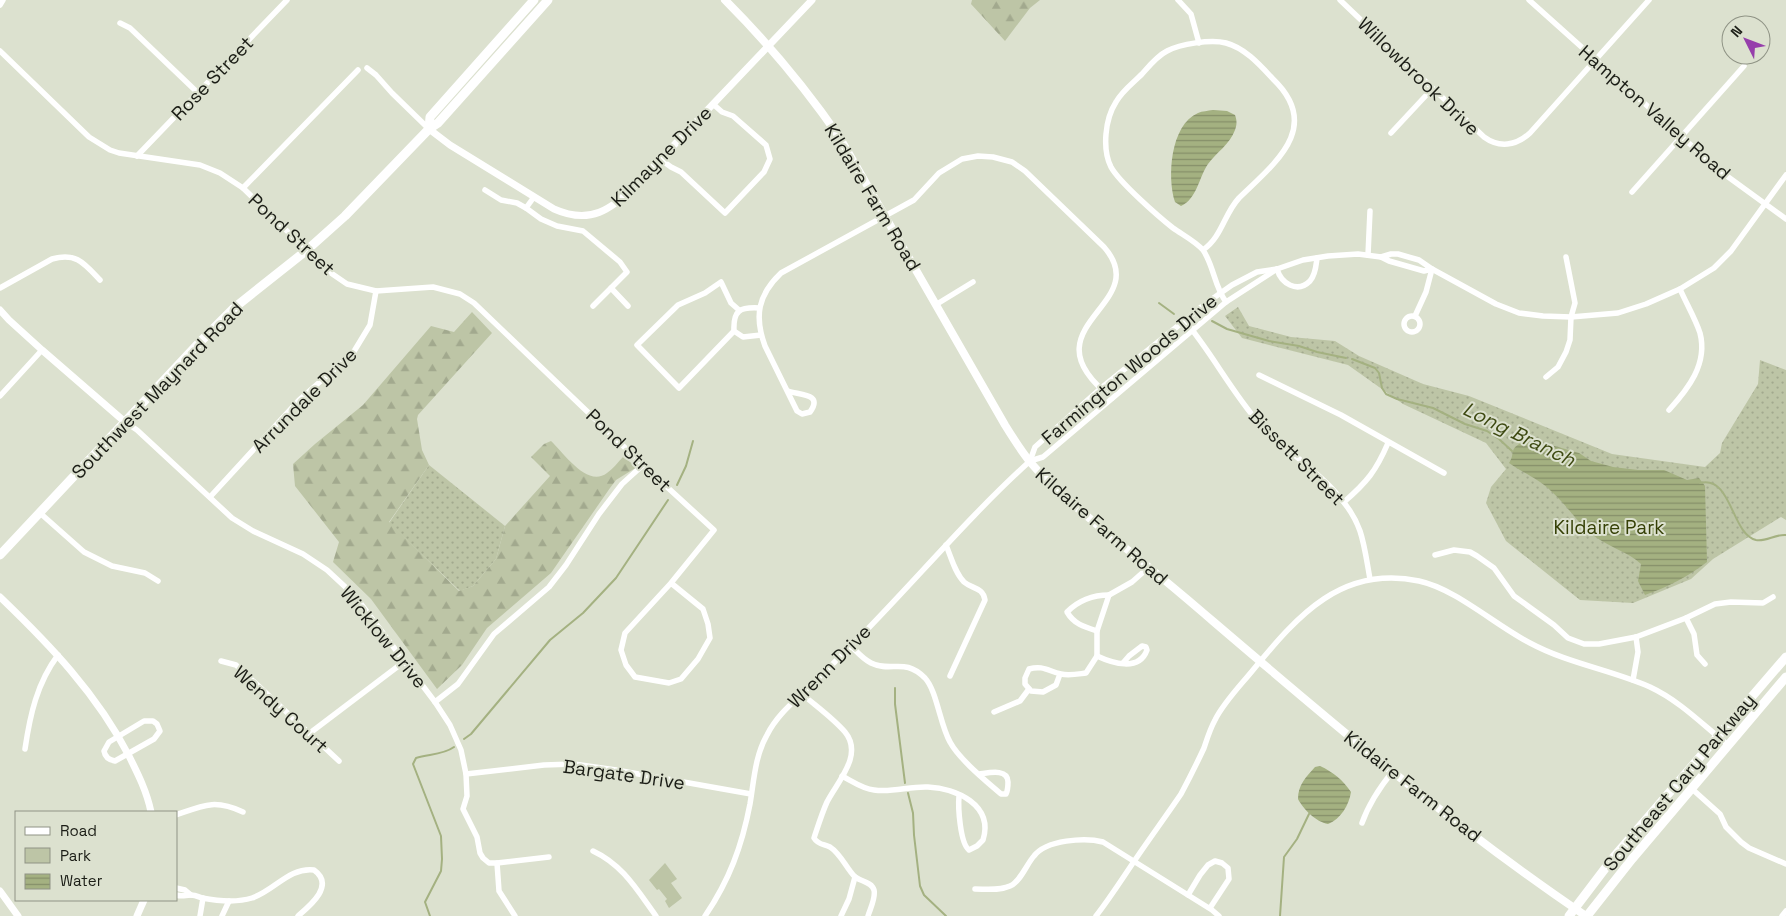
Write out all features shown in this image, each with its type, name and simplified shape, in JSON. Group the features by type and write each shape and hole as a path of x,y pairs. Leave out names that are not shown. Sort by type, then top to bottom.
{"main road":[{"name":"Southwest Maynard Road","path":"429,128 431,116 534,0"},
{"path":"513,39 522,22 541,0"},
{"name":"Southwest Maynard Road","path":"0,555 234,308 308,250 345,216 429,128 438,123 548,0"},
{"name":"Kildaire Farm Road","path":"725,0 768,46 835,130 937,304 1004,425 1030,461 1066,498 1259,662 1393,771 1572,912 1587,916"},
{"name":"Southeast Cary Parkway","path":"1572,912 1613,858 1786,657"},
{"name":"Southeast Cary Parkway","path":"1587,916 1691,788 1785,682"}],"street":[{"path":"0,5 3,0"},
{"name":"Rose Street","path":"138,156 287,0"},
{"name":"Kilmayne Drive","path":"367,68 429,128 450,145 554,209 572,215 586,216 601,212 617,204 812,0"},
{"path":"1178,0 1190,14 1199,43"},
{"name":"Willowbrook Drive","path":"1340,0 1484,137 1499,144 1511,144 1524,139 1649,0"},
{"name":"Hampton Valley Road","path":"1529,0 1724,174 1786,219"},
{"path":"120,23 130,28 198,93"},
{"path":"1203,250 1209,246 1220,232 1236,202 1284,152 1294,131 1293,107 1284,89 1249,56 1240,49 1226,43 1213,42 1179,46 1162,54 1120,96 1113,107 1108,121 1106,148 1110,166 1120,179 1165,222 1203,250 1207,256 1220,294 1226,302"},
{"name":"Pond Street","path":"0,51 89,137 110,150 200,165 220,173 243,188 328,270 342,280 359,288 376,290 433,287 460,294 474,303 643,465 714,530 671,583"},
{"path":"1632,192 1744,66"},
{"path":"243,188 358,70"},
{"path":"1391,132 1432,89"},
{"path":"660,159 680,172 725,213 764,172 770,159 766,145 733,116 722,112 713,104"},
{"path":"788,391 809,395 813,399 814,404 810,412 802,414 797,411 761,335 759,308 767,288 781,273 914,200 939,173 962,159 993,156 1012,162 1025,171 1104,247 1113,260 1116,276 1113,291 1082,334 1078,352 1086,374 1100,389 1112,398"},
{"name":"Farmington Woods Drive","path":"1381,257 1398,254 1419,260 1432,269 1511,310 1543,316 1572,317 1628,310 1680,289 1706,274 1722,261 1739,241 1786,175"},
{"path":"485,190 501,200 517,203 541,219 557,226 583,231 620,262 627,272 593,306"},
{"path":"526,208 534,197"},
{"path":"1368,255 1370,211"},
{"name":"Farmington Woods Drive","path":"1030,461 1043,457 1226,302 1287,264 1317,258 1368,255 1381,257 1424,271 1432,269"},
{"path":"0,288 52,259 68,256 80,260 100,280"},
{"path":"1546,377 1558,366 1570,340 1575,303 1566,257"},
{"path":"1277,269 1287,285 1294,287 1302,286 1310,281 1314,275 1317,258"},
{"name":"Farmington Woods Drive","path":"1030,461 1035,447 1100,389 1185,321 1220,294 1257,272 1277,269"},
{"path":"1415,316 1426,292 1432,269"},
{"path":"734,331 679,388 637,345 678,305 705,293 721,282 732,303 739,310"},
{"path":"937,304 973,282"},
{"path":"611,288 628,306"},
{"path":"1669,410 1692,382 1698,368 1701,349 1700,333 1680,289"},
{"name":"Arrundale Drive","path":"210,497 300,400 353,353 370,325 376,290"},
{"path":"759,308 739,310 733,320 734,331 743,338 761,335"},
{"path":"0,310 42,350 124,422"},
{"name":"Bissett Street","path":"1185,321 1259,423 1275,440 1334,490 1344,502 1359,529 1370,579"},
{"path":"0,396 42,350"},
{"path":"1259,375 1341,415 1388,443 1444,472"},
{"name":"Wicklow Drive","path":"124,422 137,430 240,524 295,549 327,570 355,596 445,716 458,741 466,774 467,796 464,809 474,827 483,858 489,862 497,862"},
{"path":"1344,502 1361,488 1372,475 1388,443"},
{"name":"Wrenn Drive","path":"705,916 734,864 742,837 754,773 760,752 766,736 776,720 851,646 946,545 1030,461"},
{"path":"435,702 458,684 494,634 548,587 566,565 599,514 622,484 643,465"},
{"path":"40,513 84,552 112,566 146,573 158,581"},
{"path":"946,545 957,572 965,582 981,591 984,594 985,600 950,676"},
{"path":"1434,555 1454,550 1470,552 1484,560 1494,568 1514,596 1554,625 1568,638 1578,643 1599,644 1636,637 1686,618 1715,604 1731,602 1763,603 1774,597"},
{"path":"1097,631 1079,625 1071,619 1067,612 1083,600 1096,595 1109,595 1132,582 1149,567"},
{"path":"1096,916 1181,792 1221,709 1259,662 1288,629 1316,604 1341,588 1370,579 1407,579 1438,587 1534,645 1632,680 1675,700 1728,745"},
{"path":"671,583 703,610 710,638 698,659 681,679 669,683 635,676 626,665 620,650 626,633 671,583"},
{"path":"1060,674 1056,685 1043,692 1031,691 1025,684 1025,678 1029,669 1037,667 1060,674 1086,673 1097,656 1097,631 1109,595"},
{"path":"0,597 58,655 89,692 128,754 146,793 151,811"},
{"path":"1686,618 1694,634 1697,656 1704,664"},
{"path":"1632,680 1638,652 1636,637"},
{"path":"851,646 871,663 884,666 905,666 921,675 930,686 949,741 954,750 979,774 1001,794 1006,794 1008,790 1007,776 1002,773 979,774"},
{"path":"26,749 29,722 36,697 44,678 58,655"},
{"path":"1097,656 1113,663 1123,664"},
{"name":"Wendy Court","path":"221,661 236,665 339,761"},
{"path":"310,733 405,661"},
{"path":"994,712 1020,700 1029,689"},
{"path":"802,694 849,737 852,758 825,806 814,838 819,844 836,852 855,877 872,887 874,891 868,916"},
{"path":"144,721 153,721 160,731 154,739 128,754 115,760 110,760 105,755 107,745 118,736 144,721"},
{"name":"Bargate Drive","path":"466,774 544,765 574,764 751,794"},
{"path":"1362,822 1370,803 1393,771"},
{"path":"842,776 875,791 928,787 946,790 975,803 982,812 985,834 983,840 972,850 968,850 963,843 959,796"},
{"path":"1691,788 1720,814 1726,827 1741,842 1749,848 1786,864"},
{"path":"178,814 216,804 230,806 243,812"},
{"path":"975,889 1000,889 1011,886 1043,847 1084,839 1096,840 1103,842 1210,908 1219,916"},
{"path":"594,851 620,868 652,915"},
{"path":"515,916 499,891 497,862 549,856"},
{"path":"1188,895 1208,866 1215,861 1222,863 1228,868 1229,878 1210,908"},
{"path":"178,888 184,890 190,895 203,898 229,901 253,898 289,876 314,870 322,878 322,891 298,916"},
{"path":"841,916 849,899 855,877"},
{"path":"0,891 18,916"},
{"path":"178,896 184,897 190,895"},
{"path":"200,916 203,898"},
{"path":"137,916 144,901"},
{"path":"222,916 229,901"},
{"path":"1782,916 1786,912"}],"green space":[{"path":"972,0 1040,0 1030,8 1005,41 971,4"},
{"name":"Kildaire Park","path":"1238,307 1249,326 1291,337 1335,341 1359,356 1423,384 1469,396 1612,454 1705,467 1720,453 1722,443 1758,384 1760,360 1786,370 1786,520 1781,517 1713,559 1691,579 1633,603 1580,600 1506,541 1486,503 1491,487 1506,469 1486,443 1403,404 1348,365 1242,338 1225,316"},
{"path":"472,312 492,333 418,415 422,450 429,465 389,522 459,591 473,586 496,559 505,526 550,476 531,457 544,444 551,441 576,467 592,476 607,473 623,457 637,467 616,480 551,573 487,628 462,665 437,689 371,599 333,562 339,542 295,486 293,464 363,405 431,326 454,332"},
{"path":"429,465 505,526 496,559 473,586 460,591 389,523"},
{"path":"665,863 677,879 671,883 682,898 669,908 665,901 667,899 649,880"}],"water":[{"path":"1213,110 1227,111 1235,115 1235,130 1226,144 1208,164 1191,198 1181,206 1175,202 1171,180 1171,166 1176,140 1181,129 1189,119 1200,112"},
{"path":"1523,442 1551,445 1579,453 1591,461 1613,467 1638,470 1664,470 1687,480 1699,478 1705,486 1707,562 1678,581 1645,595 1638,581 1641,564 1594,536 1546,487 1509,463 1515,447"},
{"path":"1320,766 1337,777 1351,792 1344,811 1337,819 1328,824 1319,821 1310,814 1298,799 1299,790 1303,782 1315,767"}],"waterway":[{"name":"Long Branch","path":"1159,303 1174,314"},
{"name":"Long Branch","path":"1212,321 1227,329 1269,341 1299,346 1346,358"},
{"name":"Long Branch","path":"1352,359 1375,368 1379,373 1382,388 1386,394 1397,399 1433,408 1465,424 1487,431 1512,451"},
{"path":"677,485 686,466 693,441"},
{"name":"Long Branch","path":"1700,483 1711,483 1719,488 1748,536 1760,540 1786,535"},
{"path":"464,739 471,734 550,640 583,613 616,578 668,500"},
{"path":"895,688 895,704 905,783"},
{"path":"430,916 425,902 441,871 441,836 413,764 416,758 441,753 454,747"},
{"path":"908,793 913,813 920,886 924,895 946,916"},
{"path":"1280,916 1284,857 1297,839 1309,814"}]}
